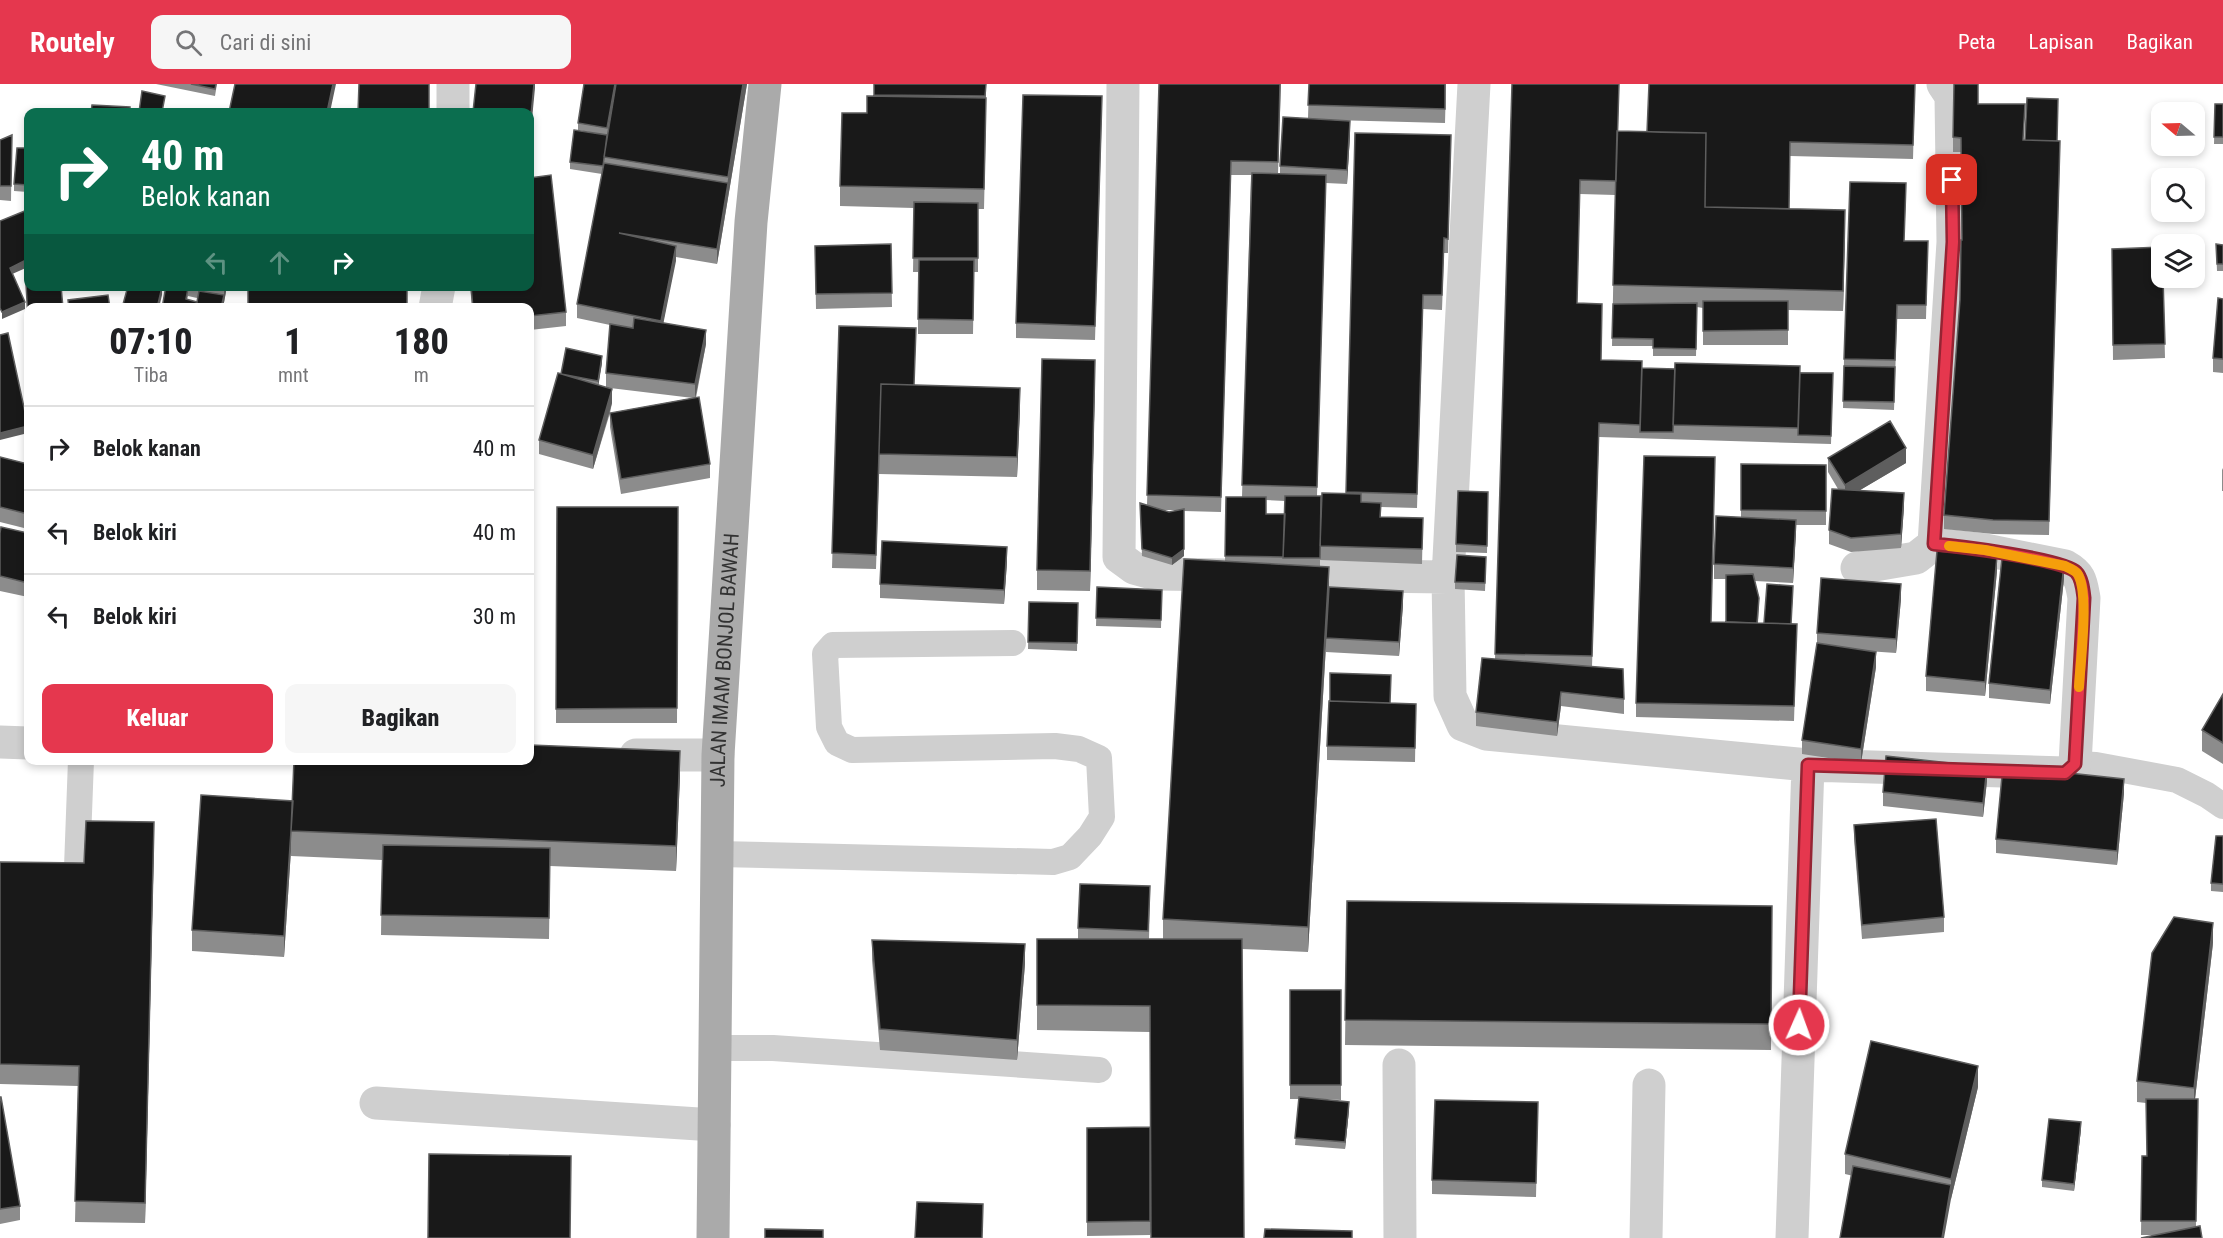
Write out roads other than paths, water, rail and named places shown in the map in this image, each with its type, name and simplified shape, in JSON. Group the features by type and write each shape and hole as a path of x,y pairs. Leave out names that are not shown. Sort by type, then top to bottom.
{"main road":[{"name":"JALAN IMAM BONJOL BAWAH","path":"713,1238 718,755 751,222 765,84"}],"street":[{"path":"453,84 453,108"},
{"path":"1123,84 1119,557 1134,568 1156,574 1448,577"},
{"path":"1474,84 1448,577 1450,696 1463,725 1486,734 1808,765 2065,773 2086,765 2084,598 2082,583 2076,572 2065,566 1985,550 1934,544 1916,558 1857,568"},
{"path":"1934,544 1953,242 1951,96 1943,84"},
{"path":"0,742 24,743"},
{"path":"612,754 718,755"},
{"path":"1792,1238 1808,765"},
{"path":"1399,1065 1400,1238"},
{"path":"1646,1238 1649,1085"},
{"path":"376,1103 714,1125"}],"lane":[{"path":"718,854 1053,862 1070,857 1090,836 1102,817 1099,758 1079,749 1055,746 852,750 837,743 829,727 825,654 832,645 1013,643"},
{"path":"77,867 81,765"},
{"path":"2086,765 2177,780 2223,806"},
{"path":"715,1048 773,1048 1099,1070"}]}
